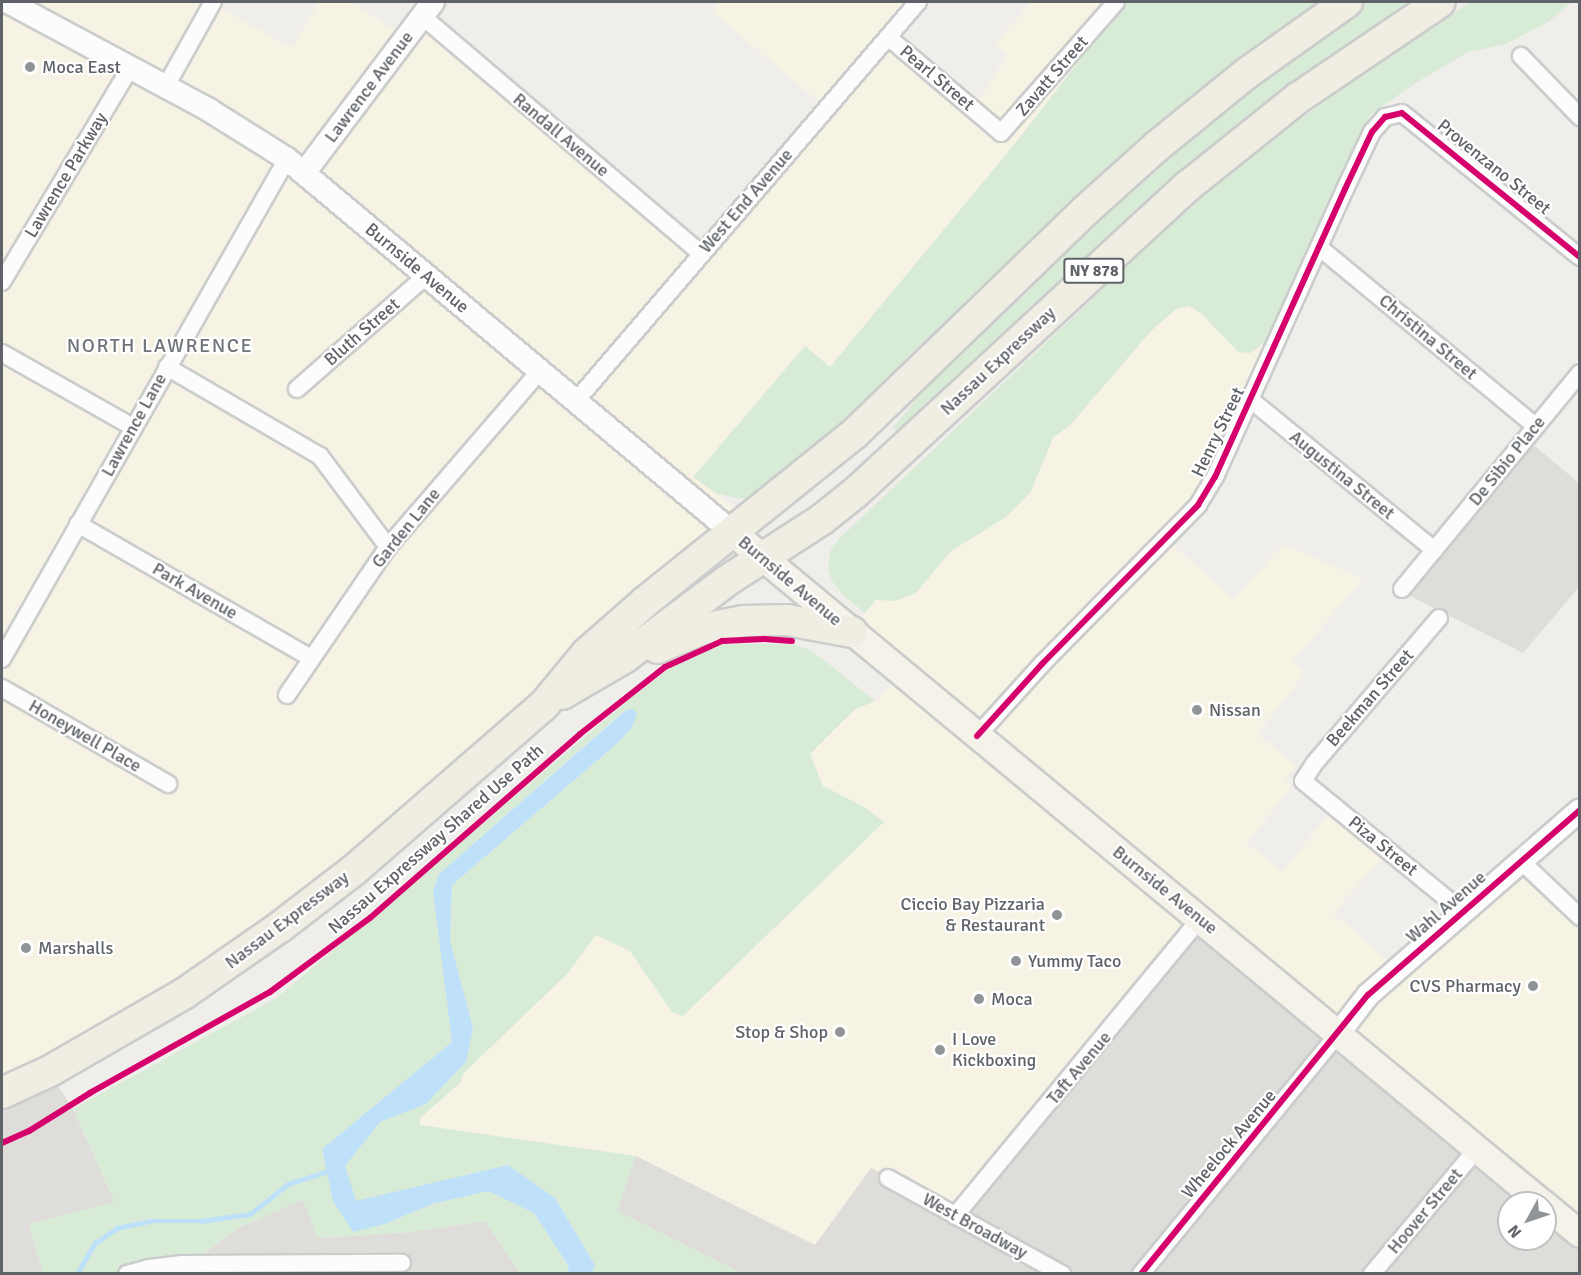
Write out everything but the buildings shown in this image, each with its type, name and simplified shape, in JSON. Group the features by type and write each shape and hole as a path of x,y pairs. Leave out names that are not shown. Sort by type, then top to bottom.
{"highway":[{"name":"Nassau Expressway","path":"2,1093 50,1071 141,1020 248,951 354,870 544,705 587,653 645,602 855,433 1086,210 1156,147 1247,73 1347,2"},
{"name":"Nassau Expressway","path":"544,705 624,658 855,494 1151,219 1248,137 1346,63 1440,2"},
{"path":"624,658 655,650 703,629 743,621 787,620 852,632"}],"main road":[{"name":"Burnside Avenue","path":"8,2 166,86 295,166 575,402 1528,1191"},
{"name":"Lawrence Avenue","path":"295,166 427,9"},
{"name":"Wahl Avenue","path":"1338,1034 1368,996 1580,810"},
{"name":"Burnside Avenue","path":"1557,1215 1580,1234"}],"street":[{"path":"166,86 213,2"},
{"name":"West End Avenue","path":"575,402 700,253 917,2"},
{"name":"Zavatt Street","path":"985,119 1001,133 1116,2"},
{"name":"Randall Avenue","path":"427,9 700,253"},
{"name":"Pearl Street","path":"888,37 985,119"},
{"path":"1521,56 1575,112"},
{"name":"Lawrence Parkway","path":"2,282 130,68"},
{"name":"Henry Street","path":"977,736 1042,664 1198,505 1215,477 1345,189 1379,122 1385,117 1402,113 1418,124"},
{"name":"Provenzano Street","path":"1418,124 1580,257"},
{"name":"Lawrence Lane","path":"2,659 167,367 295,166"},
{"name":"Christina Street","path":"1320,248 1536,426"},
{"name":"Bluth Street","path":"297,389 426,276"},
{"path":"2,353 133,427"},
{"path":"167,367 320,456 388,547"},
{"name":"Garden Lane","path":"287,695 388,547 539,372"},
{"name":"De Sibio Place","path":"1402,589 1580,373"},
{"name":"Augustina Street","path":"1251,400 1434,550"},
{"name":"Park Avenue","path":"78,524 311,658"},
{"name":"Beekman Street","path":"1303,781 1314,764 1439,618"},
{"name":"Honeywell Place","path":"2,688 168,784"},
{"name":"Piza Street","path":"1303,781 1463,912"},
{"path":"1521,861 1580,917"},
{"name":"Taft Avenue","path":"956,1216 1200,919"},
{"name":"Wheelock Avenue","path":"1141,1274 1338,1034"},
{"name":"Hoover Street","path":"1372,1274 1477,1149"},
{"name":"West Broadway","path":"888,1178 1062,1274"},
{"path":"127,1274 157,1266 200,1269 402,1263"}],"shaded area":[{"path":"2,2 210,2 292,48 319,2 352,2 407,38 423,18 704,259 827,109 712,11 720,2 911,2 887,37 973,110 1007,55 995,43 1032,2 1125,2 1013,146 830,367 805,347 694,477 749,518 227,964 2,1093"},
{"path":"1189,306 1202,314 1217,331 1277,327 1194,515 1169,542 1234,599 1283,544 1363,579 1292,662 1305,673 1257,734 1297,766 1285,780 1292,787 1246,843 1282,872 1333,809 1387,853 1333,913 1395,967 1510,866 1579,931 1579,1234 1557,1216 1557,1191 1527,1191 1200,919 955,1210 871,1168 815,1245 636,1156 420,1125 420,1118 460,1083 462,1074 568,973 596,934 630,951 672,1012 683,1016 884,822 864,807 823,786 809,754 856,709 875,701 903,674 852,631 876,599 895,601 916,593 951,551 982,532 1030,494 1053,438 1071,424 1151,331 1176,309"},
{"path":"1530,442 1579,483 1579,587 1523,653 1408,595"},
{"path":"1200,919 1528,1191 1497,1191 1497,1251 1557,1251 1557,1215 1579,1234 1579,1273 741,1273 617,1211 636,1156 815,1245 871,1168 955,1210"},
{"path":"48,1071 73,1109 115,1202 29,1224 43,1273 2,1273 2,1093"},
{"path":"303,1199 318,1238 410,1232 485,1221 520,1273 175,1274 240,1227"}],"green space":[{"path":"1125,2 1321,2 1255,48 1120,159 831,434 762,495 740,499 716,493 693,477 805,346 830,367 1013,146"},
{"path":"1362,2 1422,2 902,439 893,428 953,355 1178,139"},
{"path":"1472,2 1572,2 1548,22 1506,44 1468,52 1417,82 1370,115 1325,225 1277,327 1259,347 1250,353 1238,352 1202,314 1189,306 1176,309 1151,331 1071,424 1053,438 1030,493 1006,517 951,551 916,593 895,601 876,600 865,613 842,594 832,581 828,567 831,549 839,539 1186,210 1258,150 1408,41"},
{"path":"723,644 791,644 811,650 875,701 855,709 810,754 823,786 864,807 884,822 683,1016 672,1012 630,951 596,935 568,973 463,1074 460,1083 420,1118 420,1125 636,1156 617,1211 741,1273 592,1273 595,1265 555,1198 508,1165 355,1202 345,1166 380,1122 426,1104 466,1062 473,1028 450,941 452,885 620,741 632,727 637,715 633,709 625,710 439,874 433,891 452,1042 322,1149 333,1201 353,1231 385,1224 432,1204 488,1191 534,1213 569,1268 567,1273 520,1273 485,1221 410,1232 318,1238 303,1200 240,1227 175,1273 43,1273 29,1224 115,1202 73,1109 278,997 626,702 674,665"}],"water":[{"path":"633,709 637,714 632,727 620,741 452,885 450,941 473,1028 466,1062 426,1104 380,1122 345,1166 356,1201 508,1165 555,1198 595,1265 592,1273 567,1273 569,1267 534,1213 488,1191 432,1204 385,1224 353,1232 333,1201 322,1149 452,1042 433,891 439,874 626,710"}],"waterway":[{"path":"78,1272 95,1243 117,1228 151,1221 201,1221 250,1214 288,1184 332,1170"}],"cycle path":[{"path":"977,736 1042,664 1198,505 1215,477 1372,132 1385,117 1402,113 1580,257"},
{"name":"Nassau Expressway Shared Use Path","path":"2,1143 29,1131 90,1093 270,992 370,918 580,734 665,667 722,641 764,639 792,641"},
{"path":"1141,1274 1368,995 1580,810"}],"place":[{"name":"Moca East","path":"30,67"},
{"name":"Nissan","path":"1197,710"},
{"name":"Ciccio Bay Pizzaria & Restaurant","path":"1057,915"},
{"name":"Marshalls","path":"26,948"},
{"name":"Yummy Taco","path":"1016,961"},
{"name":"CVS Pharmacy","path":"1533,986"},
{"name":"Moca","path":"979,999"},
{"name":"Stop & Shop","path":"840,1032"},
{"name":"I Love Kickboxing","path":"940,1050"}],"district":[{"name":"NORTH LAWRENCE","path":"160,345"}]}
